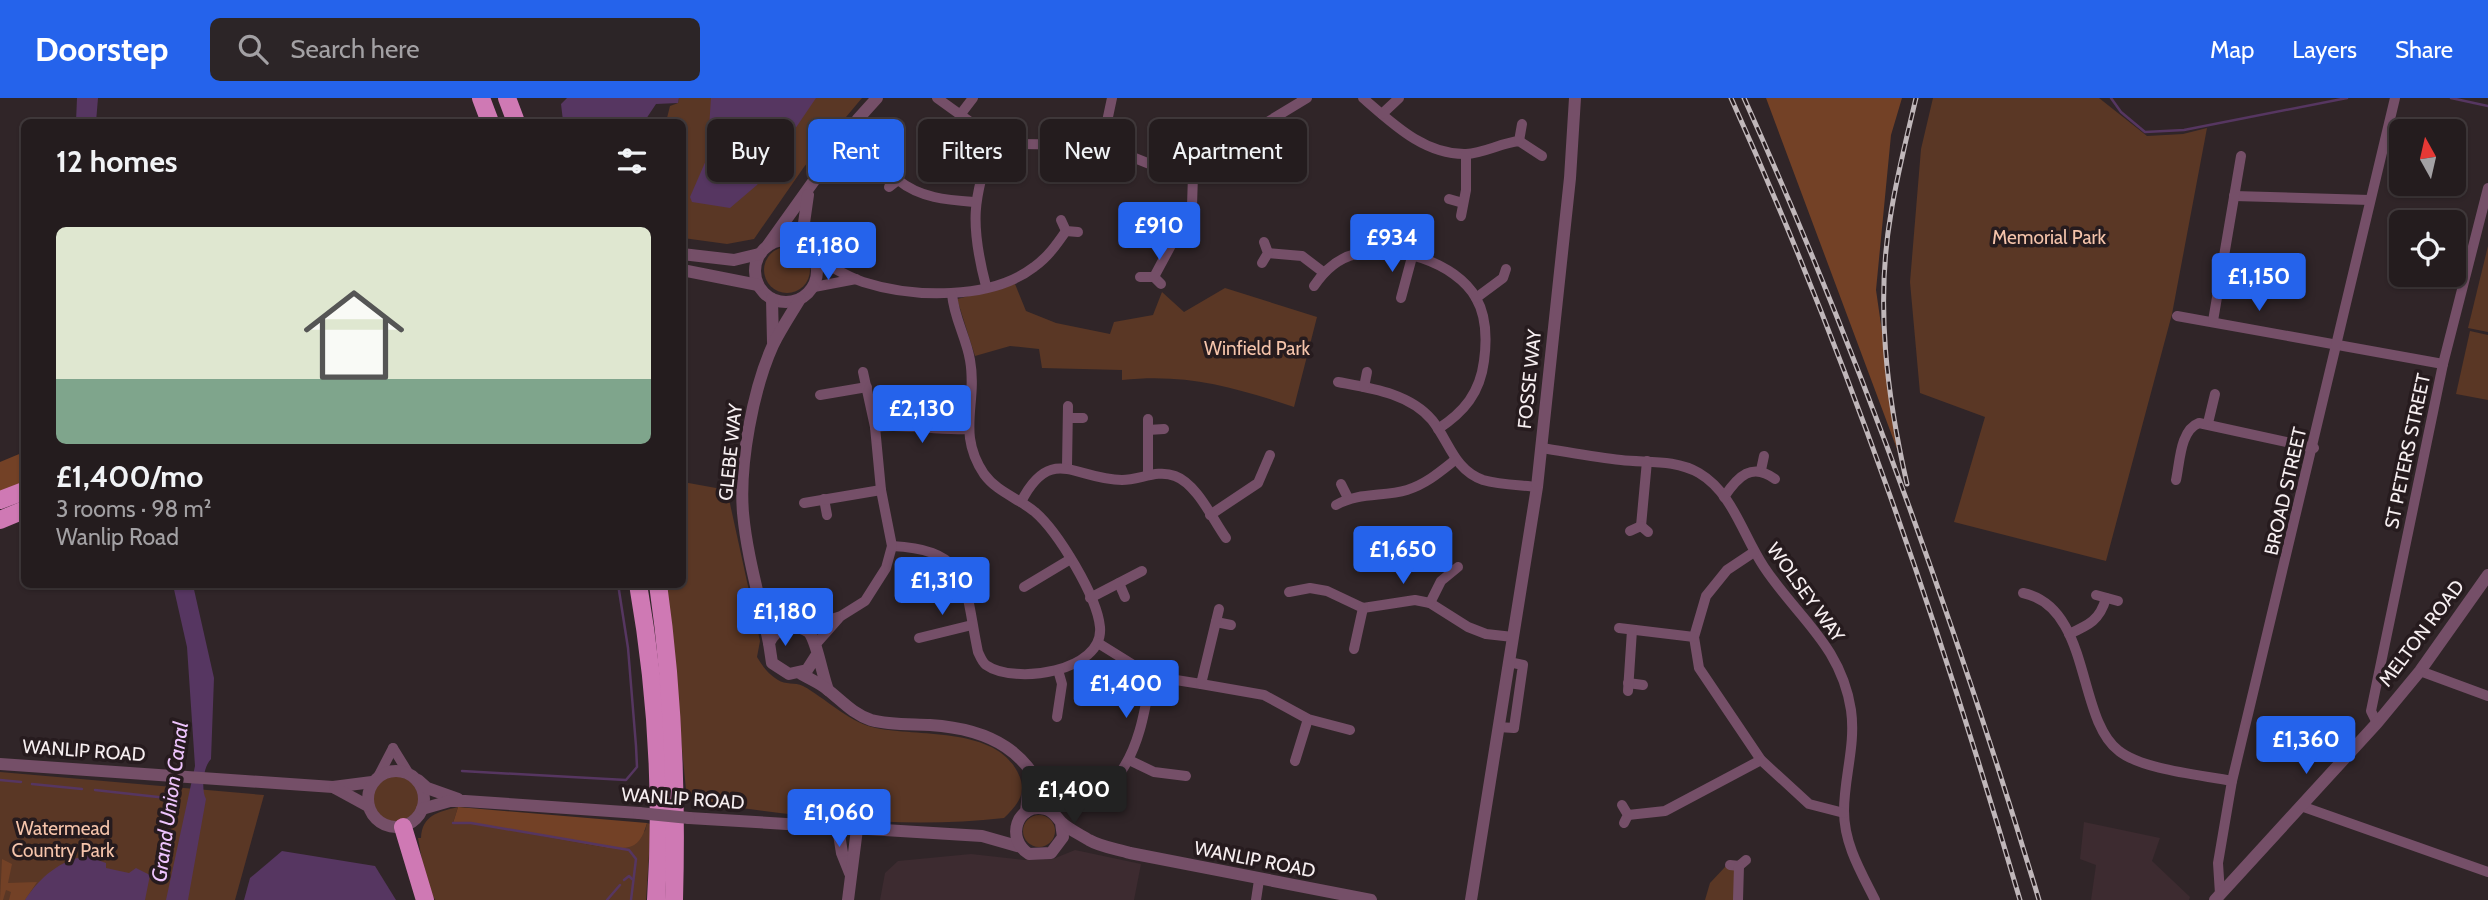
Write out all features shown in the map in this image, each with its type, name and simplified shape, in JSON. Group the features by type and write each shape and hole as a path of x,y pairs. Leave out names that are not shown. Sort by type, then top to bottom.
{"highway":[{"path":"471,98 477,119"},
{"path":"481,98 489,119"},
{"path":"507,98 515,119"},
{"path":"0,500 21,492"},
{"path":"0,520 21,511"},
{"path":"639,588 646,629 654,720 658,795 656,900"},
{"path":"658,588 669,680 676,795 674,900"},
{"path":"403,827 425,900"}],"street":[{"path":"758,285 755,264 763,250 877,98"},
{"path":"937,98 966,119"},
{"path":"960,115 973,98"},
{"path":"1108,119 1112,98"},
{"path":"1363,98 1424,144 1466,154 1519,141 1542,156"},
{"path":"1382,114 1399,98"},
{"name":"FOSSE WAY","path":"1474,897 1498,727 1537,488 1570,178 1575,98"},
{"path":"1272,119 1304,99"},
{"name":"BROAD STREET","path":"2217,897 2218,863 2232,781 2314,449 2336,343 2395,101"},
{"path":"1519,141 1522,124"},
{"path":"1461,216 1468,173 1466,154"},
{"path":"2213,321 2241,156"},
{"path":"894,182 944,200 974,202"},
{"path":"980,182 974,202 978,255 986,286"},
{"path":"1140,277 1158,281 1192,206 1193,182"},
{"name":"ST PETERS STREET","path":"2377,723 2371,711 2444,365 2488,188"},
{"path":"805,246 804,223 809,191"},
{"path":"2234,195 2370,200"},
{"path":"1449,199 1463,203"},
{"path":"686,254 734,260 790,239 805,246 815,258 856,279 892,288 952,294 1016,278 1033,268 1052,250 1068,228"},
{"path":"1314,286 1323,272 1359,253 1377,251 1412,257 1453,273 1476,298 1487,334 1483,369 1473,396 1461,414 1438,429"},
{"path":"1264,252 1302,256 1323,272"},
{"path":"1401,298 1412,257"},
{"path":"814,287 817,277 815,258"},
{"path":"1476,298 1503,278 1506,269"},
{"path":"686,271 758,285 772,299 781,302 800,299 814,287 856,279"},
{"path":"892,546 932,552 948,559 960,572 984,664 1008,671 1058,670 1088,655 1098,643 1100,627 1090,598 1050,528 1021,502 998,489 984,474 967,429 971,405 970,361 953,311 952,294"},
{"name":"GLEBE WAY","path":"772,299 775,321 773,346"},
{"name":"GLEBE WAY","path":"769,643 749,556 743,496 755,398 773,346 800,299"},
{"path":"2177,316 2336,343 2444,365"},
{"path":"863,372 875,427 881,490 892,546 886,568 865,601 841,616 803,628 789,626 780,629 769,643 772,663 779,671 800,673 828,690 838,702 871,720 974,731 998,741 1021,757 1041,788 1051,811 1061,823 1063,837 1059,845 1043,856 1029,853 1021,847 1016,826 1026,812 1030,772"},
{"path":"1364,387 1367,372"},
{"path":"1338,382 1405,400 1431,419 1455,460 1482,480 1537,488"},
{"path":"820,396 866,387"},
{"path":"2208,424 2215,394"},
{"path":"1067,466 1068,412 1083,418"},
{"path":"2176,480 2188,430 2199,423 2314,449"},
{"path":"1148,474 1148,424 1164,429"},
{"path":"875,427 893,425 925,430 967,429"},
{"name":"WOLSEY WAY","path":"1542,448 1623,461 1647,461 1697,471 1724,497 1754,552 1777,586 1815,628 1832,657 1848,694 1852,737 1844,813 1853,856 1875,900"},
{"path":"1210,515 1249,492 1267,468 1270,455"},
{"path":"1761,470 1764,456"},
{"path":"1336,506 1348,498 1406,491 1425,483 1455,460"},
{"path":"1640,529 1647,461"},
{"path":"1021,502 1039,476 1067,466 1119,480 1148,474 1177,476 1190,486 1226,538"},
{"path":"1267,468 1280,471"},
{"path":"1761,470 1775,479"},
{"path":"1724,497 1741,477 1761,470"},
{"path":"1341,484 1348,498"},
{"path":"804,503 881,490"},
{"path":"824,499 827,515"},
{"path":"1754,552 1727,570 1710,590 1694,637 1699,668 1707,684 1735,718 1761,760 1809,804 1844,813"},
{"path":"1024,587 1069,560"},
{"path":"1430,603 1441,581 1454,569 1444,561"},
{"path":"1090,598 1142,571"},
{"name":"MELTON ROAD","path":"2217,897 2377,723 2420,671 2488,575"},
{"path":"1119,583 1125,597"},
{"path":"1289,592 1310,588 1327,591 1363,608 1415,600 1430,603 1468,628 1486,634 1513,637"},
{"path":"2023,593 2036,592 2060,617 2069,634 2099,720 2113,747 2134,760 2232,781"},
{"path":"2069,634 2094,622 2102,611 2101,596 2118,601"},
{"path":"761,605 789,626"},
{"path":"1354,649 1363,608"},
{"path":"1201,684 1219,609"},
{"path":"800,673 807,670 816,650 841,616"},
{"path":"1216,622 1231,625"},
{"path":"919,638 972,625"},
{"path":"803,628 816,650 828,690"},
{"path":"1619,628 1694,637"},
{"path":"1632,630 1628,687 1643,685"},
{"path":"933,635 936,647"},
{"path":"1098,643 1151,676 1264,695 1308,719 1350,730"},
{"path":"1057,717 1062,684 1058,670"},
{"path":"2420,671 2488,695"},
{"path":"1120,772 1129,760 1151,676"},
{"path":"1045,703 1059,704"},
{"path":"1295,761 1308,719"},
{"path":"393,748 423,789 422,809 417,818 403,827 384,825 375,820 368,806 368,792 376,779 393,748"},
{"path":"1129,760 1154,772 1182,776 1180,761"},
{"path":"1625,814 1665,811 1761,760"},
{"name":"WANLIP ROAD","path":"0,764 333,787 376,779"},
{"path":"376,779 394,771 412,776"},
{"name":"WANLIP ROAD","path":"412,776 427,788 466,801"},
{"name":"WANLIP ROAD","path":"333,787 368,806"},
{"name":"WANLIP ROAD","path":"422,809 450,801 466,801 982,836 1021,847"},
{"path":"2301,806 2488,872"},
{"path":"1026,812 1042,808 1051,811"},
{"name":"WANLIP ROAD","path":"1061,823 1092,842 1162,861 1371,900"},
{"name":"WANLIP ROAD","path":"982,836 1016,826"},
{"path":"838,828 842,853 850,873"},
{"path":"848,900 857,829"},
{"name":"WANLIP ROAD","path":"1059,845 1092,842"},
{"path":"1738,864 1738,900"},
{"path":"1256,900 1259,880"}],"shaded area":[{"path":"77,98 98,98 96,119 76,119"},
{"path":"567,98 679,98 678,103 656,104 646,119 563,119 561,104"},
{"path":"711,98 816,98 794,130 794,119 710,119"},
{"path":"1766,98 1902,98 1891,135 1876,290 1900,457"},
{"path":"707,158 707,182 759,182 730,208 692,202 690,197"},
{"path":"21,453 21,483 0,492 0,462"},
{"path":"174,588 194,588 214,678 211,759 204,779 206,799 188,900 166,900 195,766 187,647"},
{"path":"458,807 647,823 641,838 634,845 608,848 471,823 453,823"},
{"path":"2084,822 2160,838 2152,861 2190,897 2189,900 2091,900 2096,865 2080,859"},
{"path":"1075,850 1141,864 1134,900 880,900 885,873 898,861 971,854 1024,860 1053,859"},
{"path":"282,851 375,866 396,900 244,900 250,878"},
{"path":"87,856 106,863 106,868 129,873 136,868 150,875 145,900 25,900 37,884 59,866"},
{"path":"2,859 12,864 8,883 37,882 25,900 9,900 11,892 6,890 3,900 0,900"}],"green space":[{"path":"679,98 862,98 844,119 808,119 808,162 794,181 794,119 707,119 707,182 794,182 754,239 727,244 686,238 686,119 667,119 670,106 678,103"},
{"name":"Memorial Park","path":"1933,98 2099,98 2147,136 2183,134 2207,128 2172,314 2106,561 1954,522 1985,417 1920,393 1910,282 1921,149"},
{"path":"2488,246 2488,332 2468,328"},
{"path":"787,247 803,254 810,270 803,286 787,293 771,286 764,270 771,254"},
{"name":"Winfield Park","path":"1015,284 1026,311 1056,323 1110,334 1114,322 1153,315 1162,292 1184,312 1225,288 1317,317 1294,407 1210,383 1167,378 1122,380 1122,370 1042,368 1039,349 1010,346 975,356 957,299"},
{"path":"2470,331 2488,335 2488,400 2456,394"},
{"path":"686,483 727,490 760,641 757,657 774,678 803,686 845,715 872,727 953,736 992,747 1007,758 1018,773 1022,786 1020,798 1004,818 925,823 845,820 687,800 666,588 686,588"},
{"path":"390,771 402,771 412,775 420,783 424,799 420,815 412,823 402,827 390,827 380,823 372,815 368,805 368,793 372,783 380,775"},
{"name":"Watermead Country Park","path":"0,772 264,795 235,900 0,900"},
{"path":"458,807 453,823 471,823 608,848 645,831 647,823 651,824 646,900 435,900 426,883 418,838 421,838 428,819"},
{"path":"1039,815 1051,819 1055,831 1051,843 1039,847 1027,843 1023,831 1027,819"},
{"path":"1726,866 1739,866 1738,900 1705,900 1710,883"}],"waterway":[{"path":"2111,98 2121,112 2145,132 2184,130 2347,98"},
{"path":"2451,98 2488,106"},
{"path":"462,771 626,780 637,767 628,648 619,588"},
{"path":"0,780 21,782"},
{"path":"32,784 82,789"},
{"name":"Grand Union Canal","path":"95,790 167,798"},
{"path":"453,823 471,823 629,850 636,859 631,900"},
{"path":"624,880 629,876 632,879"},
{"path":"607,900 620,885"}],"railway":[{"path":"1731,98 1774,196 1853,394 1958,696 2020,900"},
{"path":"1744,98 1828,294 1905,494 1975,696 2039,900"},
{"path":"1907,484 1885,350 1884,281 1893,199 1916,98"}]}
